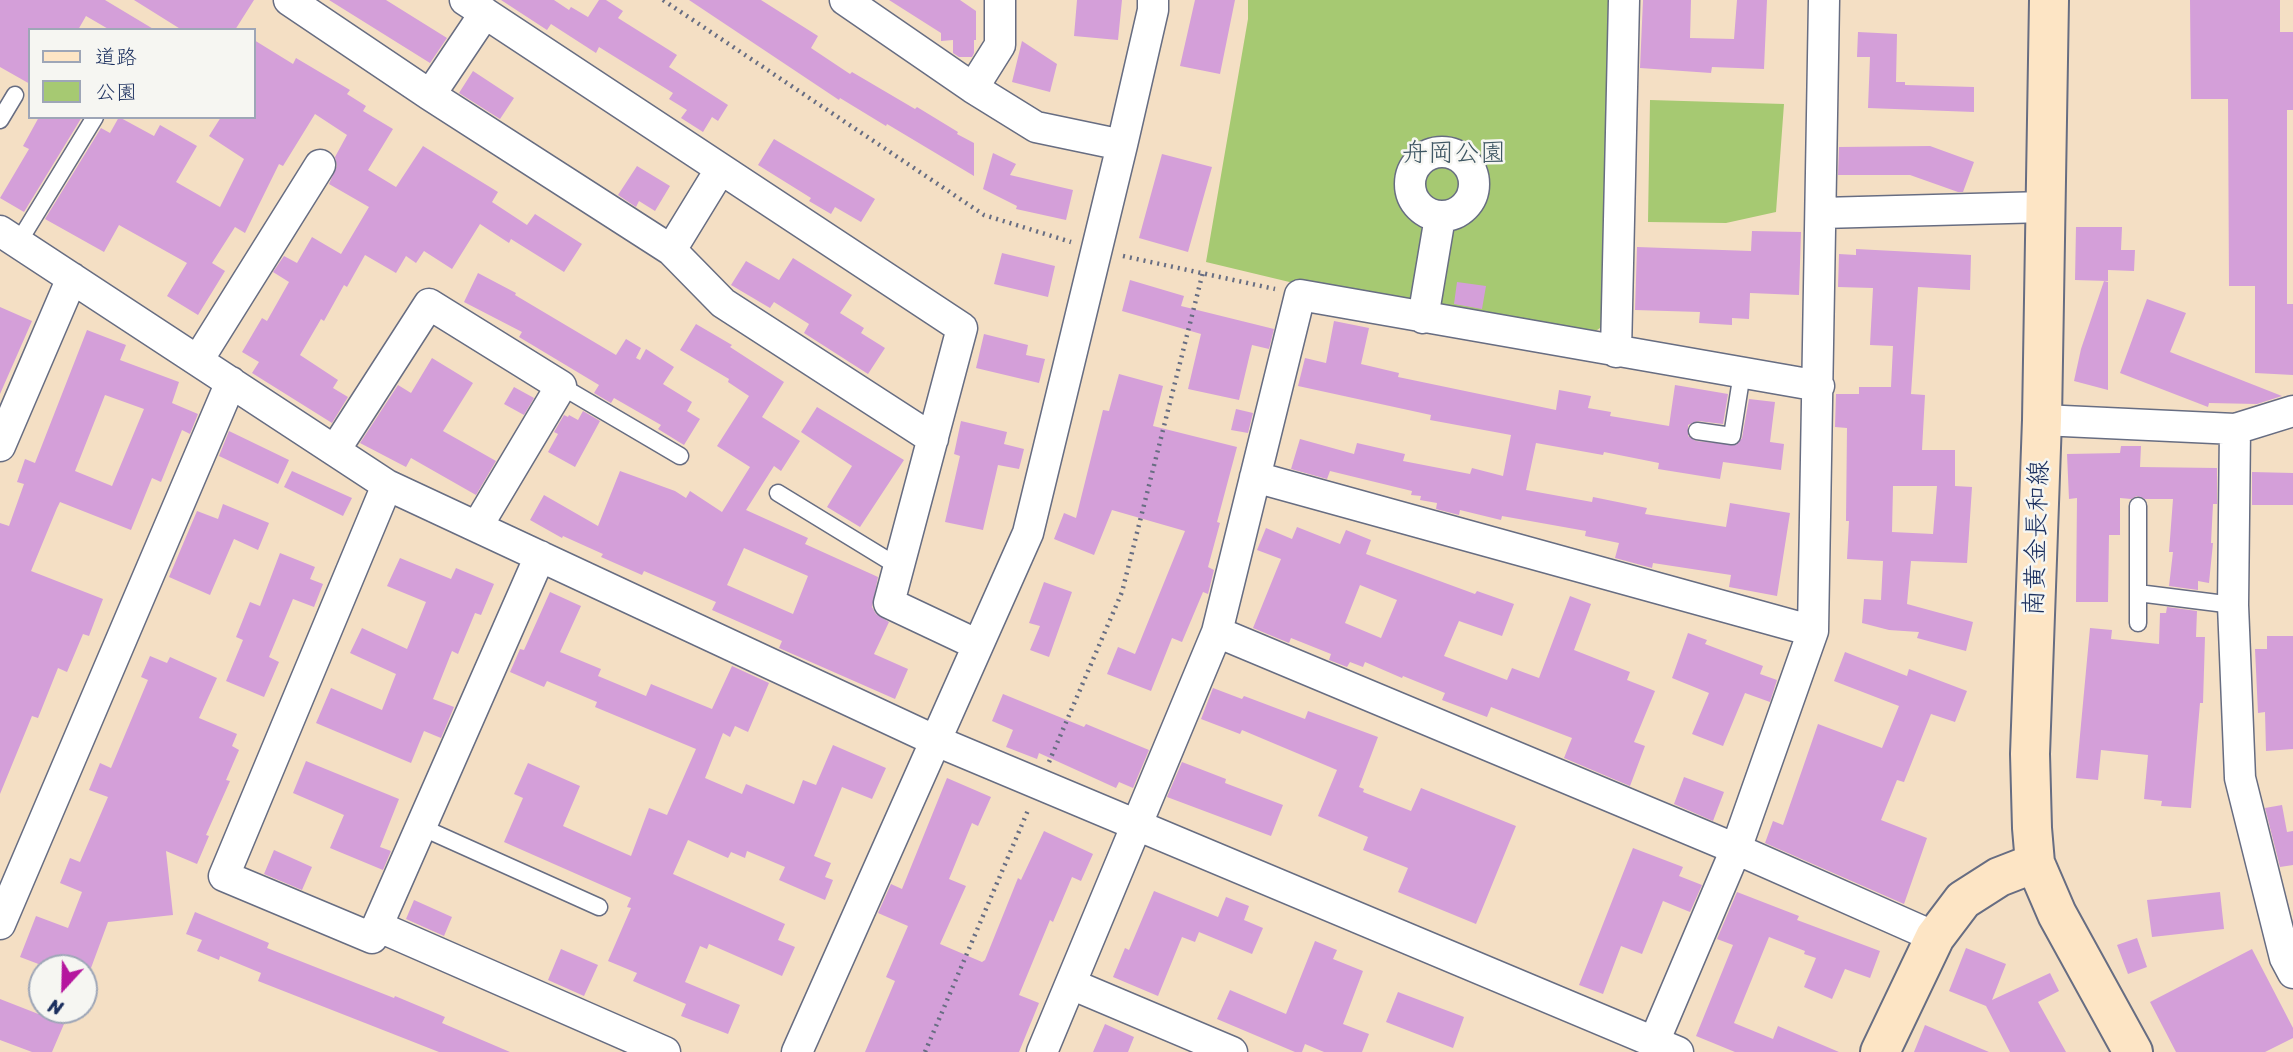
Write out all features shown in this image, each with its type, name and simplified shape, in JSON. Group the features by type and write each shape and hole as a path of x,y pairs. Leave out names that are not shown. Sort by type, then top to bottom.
{"main road":[{"name":"南黄金長和線","path":"2049,0 2042,420 2030,754 2032,828 2035,863 2057,914 2133,1052"},
{"path":"1880,1052 1935,937 1963,900 1999,877 2035,863"}],"street":[{"path":"289,0 430,95 671,250 723,303 933,439"},
{"path":"973,88 1000,45 1000,0"},
{"path":"797,1052 1027,533 1122,145 1153,0"},
{"path":"1616,352 1624,0"},
{"path":"9,237 387,485 934,740 1666,1047 1813,631 1824,0"},
{"path":"851,2 973,88 1036,127 1122,145"},
{"path":"430,95 475,7 962,328 889,603 978,645"},
{"path":"198,360 320,165"},
{"path":"671,250 720,170"},
{"path":"1822,214 2045,207"},
{"path":"1423,318 1440,217"},
{"path":"0,446 72,278"},
{"path":"1042,1052 1217,632 1300,295 1819,386"},
{"path":"335,450 429,304 561,386 478,526"},
{"path":"0,923 231,382"},
{"path":"2042,420 2235,429 2293,411"},
{"path":"2235,429 2233,605 2240,778 2285,958 2293,973"},
{"path":"1255,478 1813,631"},
{"path":"387,485 224,876 372,938 540,556"},
{"path":"1217,632 1736,849 1935,937"},
{"path":"377,926 665,1052"},
{"path":"1071,984 1232,1052"}],"lane":[{"path":"0,120 15,95"},
{"path":"9,237 94,119"},
{"path":"1697,431 1732,436 1742,373"},
{"path":"561,386 680,456"},
{"path":"778,493 899,567"},
{"path":"2138,506 2138,623"},
{"path":"2138,593 2233,605"},
{"path":"421,827 599,907"}],"path":[{"path":"663,0 984,215 1095,250 1300,295"},
{"path":"925,1052 1122,592 1203,272"}],"green space":[{"name":"舟岡公園","path":"1248,0 1611,0 1603,326 1594,332 1302,285 1206,262 1248,19"},
{"path":"1650,100 1784,104 1776,212 1726,223 1648,222"}],"building":[{"path":"0,0 105,0 152,28 107,28 86,16 79,28 28,28 28,83 0,67"},
{"path":"134,0 254,0 236,28 179,28"},
{"path":"329,0 386,0 447,38 430,63"},
{"path":"501,0 554,0 569,10 571,7 588,17 599,0 606,0 623,11 618,18 677,55 669,67 728,105 718,121 712,117 703,132 681,118 687,110 669,99 673,93 599,47 596,53 551,24 547,30"},
{"path":"689,0 761,0 818,36 811,48 850,74 852,72 915,109 917,107 974,143 974,176 887,124 886,126 840,98 839,100"},
{"path":"889,0 960,0 976,11 976,40 972,57 959,57 953,53 953,40 941,41 941,33"},
{"path":"1077,0 1122,0 1118,40 1074,36"},
{"path":"1195,0 1235,0 1220,74 1180,66"},
{"path":"1643,0 1691,0 1690,38 1734,39 1737,0 1767,0 1764,69 1712,67 1711,73 1640,68"},
{"path":"2190,0 2280,0 2280,32 2293,32 2293,110 2287,110 2287,304 2293,304 2293,375 2255,373 2255,286 2229,286 2228,99 2191,99"},
{"path":"1858,32 1897,34 1896,82 1905,82 1905,85 1974,87 1974,112 1868,108 1870,57 1857,57"},
{"path":"256,41 293,64 296,58 350,90 347,94 366,106 363,111 393,129 368,170 396,187 423,146 498,192 492,202 527,225 535,214 582,244 564,272 511,239 509,243 480,224 452,269 424,251 416,263 406,256 396,273 365,255 347,287 344,285 324,321 321,319 300,355 338,380 333,388 348,397 332,423 252,373 259,362 242,352 262,318 267,321 289,282 273,272 284,256 297,263 312,237 341,254 369,207 329,184 337,166 335,157 347,135 315,114 283,166 279,164 245,233 235,227 212,263 225,271 198,315 167,296 187,263 119,225 104,252 45,219 101,128 110,133 118,119 154,136 160,125 197,146 176,182 220,207 244,159 209,136 220,119 256,119"},
{"path":"1022,41 1057,64 1050,92 1012,82"},
{"path":"473,71 514,98 500,119 459,93"},
{"path":"38,119 81,119 24,212 0,198 29,149 23,146"},
{"path":"774,139 875,199 861,222 835,207 831,214 809,201 811,198 758,165"},
{"path":"1930,146 1974,162 1963,192 1910,175 1838,175 1839,147"},
{"path":"993,153 1016,164 1010,175 1073,190 1066,220 1016,209 1017,206 983,189"},
{"path":"1162,154 1212,167 1188,252 1139,238"},
{"path":"637,166 670,186 655,211 639,201 636,207 618,195"},
{"path":"2076,227 2122,227 2121,250 2135,250 2134,271 2108,270 2108,281 2075,280"},
{"path":"1752,231 1801,232 1799,295 1750,293 1749,319 1732,318 1732,325 1699,323 1700,312 1635,310 1637,247 1751,251"},
{"path":"1856,249 1971,255 1970,290 1918,287 1911,394 1925,395 1922,450 1955,450 1955,486 1972,487 1967,563 1911,561 1907,604 1973,622 1966,651 1917,638 1919,632 1889,630 1862,623 1864,599 1881,600 1883,561 1847,559 1847,428 1835,427 1836,394 1859,394 1859,387 1891,387 1893,346 1870,345 1873,288 1838,287 1839,254 1856,255","holes":["1893,486 1937,486 1933,534 1892,532"]},
{"path":"1002,253 1055,266 1048,297 994,284"},
{"path":"793,258 852,295 840,313 864,328 861,333 885,348 868,374 804,333 809,324 774,302 770,308 731,285 746,261 779,280"},
{"path":"478,273 516,293 515,295 616,355 626,339 641,348 636,358 640,360 646,349 674,367 663,384 692,402 687,411 700,419 684,445 658,429 661,425 614,398 611,403 594,393 599,385 519,337 522,332 464,302"},
{"path":"1130,280 1184,296 1181,306 1274,329 1269,349 1252,345 1239,400 1188,389 1201,334 1122,311"},
{"path":"2104,281 2108,282 2108,390 2074,381 2081,349"},
{"path":"1457,282 1486,286 1482,309 1454,304"},
{"path":"2147,299 2186,313 2170,352 2282,396 2257,404 2209,403 2208,407 2120,373"},
{"path":"0,307 32,321 0,394"},
{"path":"1334,321 1369,328 1361,364 1399,373 1398,377 1556,410 1559,390 1591,396 1588,408 1611,412 1610,416 1669,426 1675,385 1728,394 1723,424 1698,421 1688,425 1688,436 1696,441 1736,445 1742,438 1749,399 1775,402 1770,442 1784,444 1781,470 1723,462 1720,479 1658,469 1659,463 1604,452 1603,455 1536,443 1526,490 1592,502 1593,497 1647,508 1645,514 1726,527 1730,503 1790,513 1777,596 1729,587 1731,575 1653,563 1652,568 1615,558 1619,543 1585,536 1586,531 1502,516 1501,520 1460,510 1459,515 1436,509 1437,503 1420,500 1421,496 1411,495 1412,491 1330,471 1327,479 1291,469 1300,439 1354,454 1357,443 1405,454 1403,461 1470,474 1472,468 1503,476 1511,435 1430,420 1431,415 1298,386 1305,358 1326,363"},
{"path":"696,324 732,345 730,347 784,382 762,417 800,441 781,471 774,466 746,510 808,538 805,544 878,577 872,607 876,614 889,622 874,654 908,669 895,699 779,648 782,641 712,610 716,602 644,571 642,575 601,557 603,554 563,536 562,538 530,520 544,495 598,526 620,471 675,491 686,498 690,491 722,512 750,467 717,446 749,396 728,382 729,379 680,350","holes":["744,548 808,576 793,614 727,585"]},
{"path":"87,330 126,345 120,360 179,382 172,403 198,414 190,434 182,430 161,482 152,478 131,530 60,502 31,571 103,599 89,636 83,634 67,672 58,668 38,718 32,716 0,794 0,523 9,526 24,484 17,482 25,459 35,463","holes":["105,395 144,409 112,486 75,471"]},
{"path":"984,334 1028,345 1026,355 1045,359 1039,383 976,368"},
{"path":"432,358 473,383 443,431 496,461 476,495 411,458 406,467 360,443 398,385 411,393"},
{"path":"1119,374 1163,386 1153,426 1237,447 1208,567 1214,570 1208,594 1203,592 1182,642 1172,638 1151,691 1107,674 1118,647 1135,654 1185,531 1112,510 1094,555 1054,539 1064,513 1076,518 1103,410 1109,411"},
{"path":"514,387 534,398 524,415 504,404"},
{"path":"817,407 904,460 860,527 827,507 852,466 801,432"},
{"path":"1236,409 1253,413 1248,433 1231,430"},
{"path":"583,411 600,421 575,467 548,452 558,434 554,432 564,415 578,420"},
{"path":"961,421 1007,432 1004,444 1024,449 1019,469 998,465 983,530 945,522 960,456 954,454"},
{"path":"229,431 289,460 278,484 219,456"},
{"path":"2121,446 2141,446 2140,467 2217,468 2217,504 2213,504 2209,583 2198,581 2198,590 2169,586 2173,552 2169,552 2173,499 2145,499 2137,496 2131,499 2120,498 2120,535 2109,535 2108,602 2076,602 2077,498 2069,499 2067,454 2120,453"},
{"path":"292,471 352,498 343,516 284,487"},
{"path":"2252,472 2293,473 2293,505 2252,505"},
{"path":"223,504 269,523 258,550 234,539 210,595 169,577 197,511 218,519"},
{"path":"1297,527 1340,544 1346,530 1371,540 1366,554 1475,594 1477,591 1514,604 1502,636 1459,621 1444,656 1507,680 1512,668 1539,678 1570,596 1591,604 1574,650 1630,672 1627,680 1655,691 1634,742 1645,746 1630,786 1564,758 1572,738 1491,707 1487,717 1442,700 1445,693 1403,676 1402,678 1365,662 1363,667 1350,662 1347,667 1329,660 1331,654 1291,638 1289,643 1253,628 1281,559 1257,550 1266,528 1292,539","holes":["1360,585 1397,600 1381,638 1345,623"]},
{"path":"280,553 315,567 310,579 323,584 314,607 293,599 269,657 279,662 264,697 226,681 243,640 236,637 250,602 260,606"},
{"path":"400,558 451,579 456,568 494,584 481,615 475,613 458,654 452,651 433,699 454,707 441,738 424,731 411,763 316,723 331,688 382,710 396,674 350,653 362,628 407,649 426,602 387,586"},
{"path":"1044,582 1072,592 1049,657 1030,650 1040,626 1029,623"},
{"path":"550,592 581,606 560,652 601,669 598,676 646,696 651,684 712,709 732,666 769,683 748,732 735,726 730,737 723,733 705,778 742,794 746,784 794,804 803,780 816,785 833,745 886,768 872,799 842,787 814,856 831,863 825,877 833,880 825,900 779,880 785,867 747,851 745,858 731,852 728,858 688,840 673,874 785,924 778,940 795,947 782,976 709,944 707,949 700,946 685,982 740,1005 728,1034 681,1016 686,1004 633,981 637,973 608,961 631,908 627,907 631,898 504,842 523,798 514,794 528,763 580,786 563,826 631,856 649,808 667,815 696,749 595,707 597,702 547,681 544,687 510,672 520,649 524,650"},
{"path":"2167,607 2197,611 2196,637 2205,637 2203,703 2200,703 2191,808 2161,806 2162,801 2144,799 2148,755 2101,750 2098,780 2076,778 2090,628 2112,630 2111,639 2159,644 2160,613 2166,613"},
{"path":"1688,633 1707,640 1705,644 1763,666 1760,674 1777,680 1770,702 1745,693 1723,746 1692,734 1709,693 1672,678"},
{"path":"2267,636 2293,636 2293,749 2266,751 2265,712 2258,713 2255,649 2267,649"},
{"path":"1845,652 1907,676 1909,669 1967,691 1955,722 1931,714 1904,782 1897,780 1881,820 1927,838 1904,904 1765,843 1773,821 1783,825 1818,724 1882,748 1899,706 1834,681"},
{"path":"150,656 167,663 170,657 217,678 199,718 237,734 232,746 239,750 226,780 230,781 206,835 209,836 197,864 166,851 173,915 108,922 96,954 28,954 28,960 20,957 36,916 68,928 82,892 60,883 70,858 80,862 108,797 89,790 100,763 111,768 148,680 141,677"},
{"path":"1213,688 1242,699 1244,696 1305,719 1308,711 1378,737 1359,787 1364,789 1363,792 1411,811 1421,788 1516,826 1476,924 1398,892 1408,868 1363,850 1368,837 1318,816 1337,770 1242,730 1240,734 1201,719"},
{"path":"1003,694 1149,750 1133,788 1119,782 1116,788 1039,753 1037,759 1006,747 1013,730 992,721"},
{"path":"306,761 399,799 380,847 391,851 383,870 330,848 344,815 293,793"},
{"path":"1182,762 1226,779 1225,783 1283,805 1271,836 1167,797"},
{"path":"1684,777 1724,792 1713,821 1674,804"},
{"path":"947,778 991,797 978,826 972,823 949,879 966,886 940,944 982,962 985,960 1018,878 1021,880 1044,831 1093,854 1081,881 1072,877 1053,922 1050,920 1019,995 1039,1003 1019,1052 865,1052 895,981 886,977 908,926 878,913 891,884 902,889"},
{"path":"2282,805 2287,832 2293,831 2293,865 2280,867 2265,808"},
{"path":"1633,848 1683,867 1679,876 1702,885 1690,912 1663,901 1642,954 1621,946 1603,994 1579,985"},
{"path":"274,850 312,867 302,890 264,874"},
{"path":"1154,891 1218,917 1226,897 1249,906 1244,920 1263,928 1252,954 1199,932 1195,942 1182,937 1158,996 1113,977 1125,948 1129,950"},
{"path":"1737,892 1799,916 1797,920 1880,951 1870,978 1845,969 1832,999 1804,987 1816,958 1769,937 1734,1023 1773,1039 1778,1026 1839,1052 1735,1052 1696,1036 1733,945 1717,939"},
{"path":"2220,892 2224,929 2152,937 2147,900"},
{"path":"414,900 452,917 444,936 406,919"},
{"path":"195,912 269,943 267,948 445,1017 442,1023 510,1052 439,1052 258,981 261,973 220,956 219,960 197,951 202,940 186,934"},
{"path":"2137,938 2147,967 2128,974 2117,945"},
{"path":"1315,941 1337,950 1333,959 1363,971 1343,1024 1369,1034 1362,1052 1324,1052 1305,1044 1302,1052 1295,1052 1217,1019 1230,990 1286,1014"},
{"path":"1966,948 2006,964 1992,1000 2050,973 2059,991 2038,1002 2066,1052 2010,1052 1986,1006 1949,991"},
{"path":"561,949 598,965 584,996 548,980"},
{"path":"2252,949 2293,1028 2293,1038 2265,1052 2176,1052 2150,1002"},
{"path":"1398,992 1464,1017 1453,1048 1386,1022"},
{"path":"0,999 28,1010 28,1024 64,1024 52,1052 32,1052 0,1040"},
{"path":"1105,1024 1134,1037 1128,1052 1093,1052"},
{"path":"1925,1025 1989,1052 1914,1052"}]}
